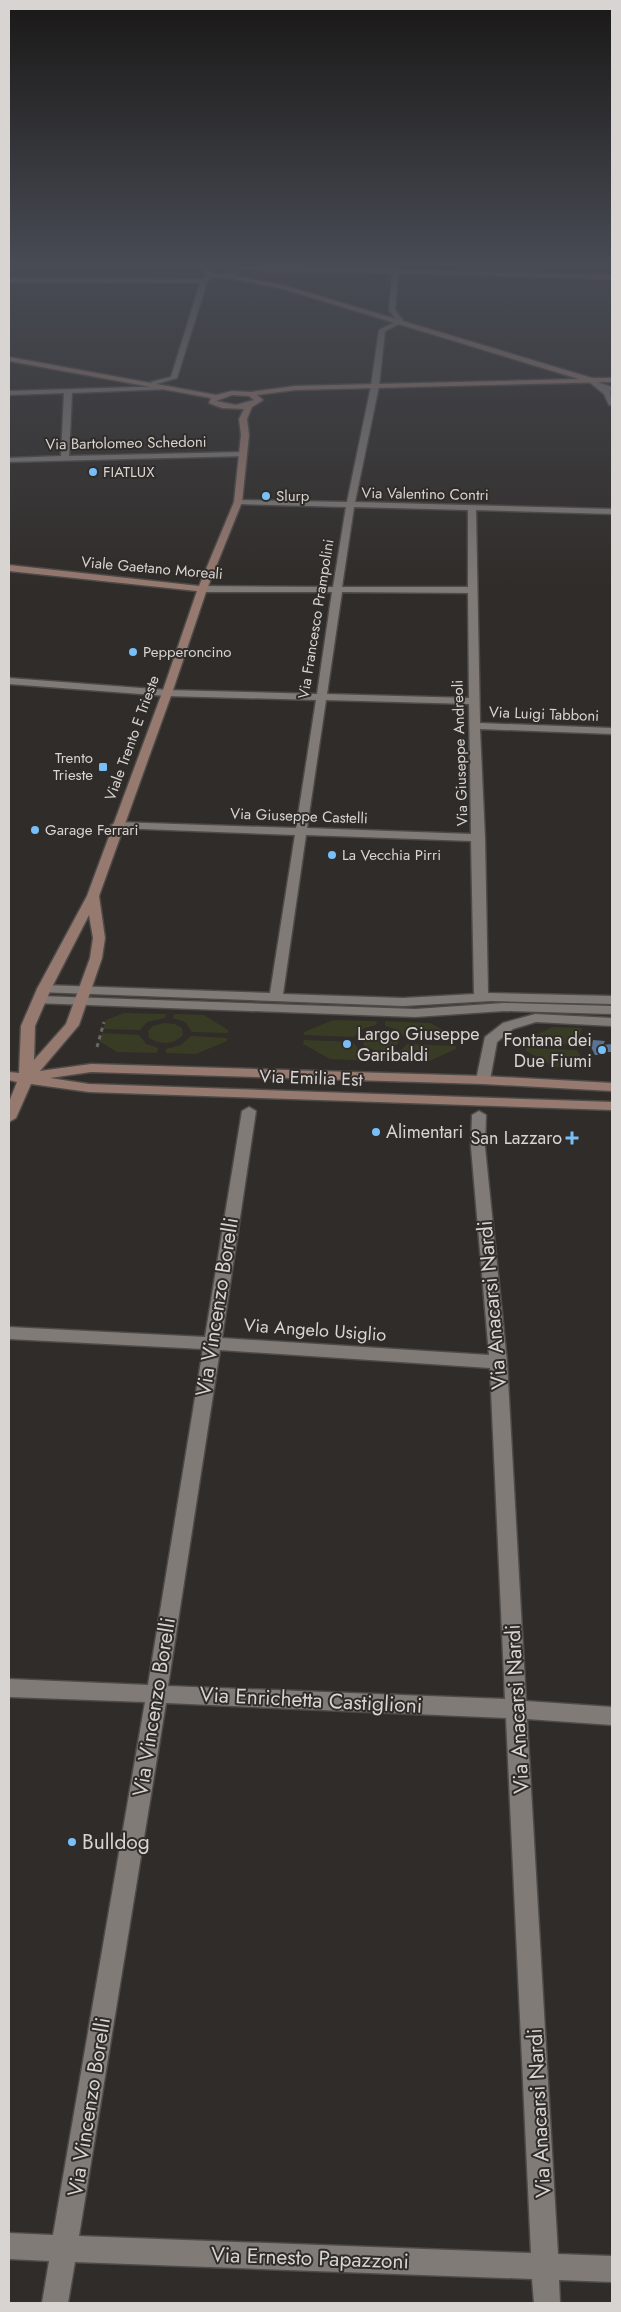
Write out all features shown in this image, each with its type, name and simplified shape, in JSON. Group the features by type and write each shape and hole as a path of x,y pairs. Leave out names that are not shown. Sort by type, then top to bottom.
{"street":[{"path":"81,372 216,397 232,393 251,394 296,388 612,380"},
{"path":"148,384 174,378 176,372"},
{"name":"Via Francesco Prampolini","path":"276,997 350,506 377,372"},
{"path":"564,372 590,380 612,390"},
{"path":"590,380 608,393 612,403"},
{"path":"9,393 169,388"},
{"path":"65,458 68,392"},
{"name":"Viale Trento E Trieste","path":"26,1078 28,1026 93,896 117,825 167,693 202,588 238,502 245,434 243,419 249,406 259,400 251,394"},
{"path":"216,397 212,401 243,419"},
{"path":"222,406 249,406"},
{"name":"Via Bartolomeo Schedoni","path":"9,460 243,454"},
{"name":"Via Valentino Contri","path":"238,502 350,506 612,510"},
{"name":"Via Giuseppe Andreoli","path":"472,508 474,701 482,997"},
{"name":"Viale Gaetano Moreali","path":"9,568 202,588 474,590"},
{"path":"9,681 167,693 474,701"},
{"name":"Via Luigi Tabboni","path":"475,726 612,731"},
{"name":"Via Giuseppe Castelli","path":"117,825 479,838"},
{"name":"Viale Trento E Trieste","path":"26,1078 72,1026 96,958 100,938 93,896"},
{"path":"42,995 276,997 403,1002 482,997 612,1000"},
{"path":"83,996 415,1013 504,1007 612,1010"},
{"path":"483,1080 490,1040 508,1026 535,1018 612,1022"},
{"path":"9,1118 26,1078 91,1068 483,1080 612,1087"},
{"name":"Via Emilia Est","path":"9,1076 71,1087 89,1088 612,1106"},
{"name":"Via Vincenzo Borelli","path":"55,2303 157,1693 249,1110"},
{"name":"Via Anacarsi Nardi","path":"479,1115 478,1147 498,1362 518,1709 547,2266 547,2303"},
{"name":"Via Angelo Usiglio","path":"9,1333 211,1343 498,1362"},
{"name":"Via Enrichetta Castiglioni","path":"9,1688 518,1709 612,1716"},
{"name":"Via Ernesto Papazzoni","path":"9,2246 612,2268"}],"green space":[{"path":"124,1013 166,1014 165,1018 147,1022 140,1030 103,1029 106,1020"},
{"path":"174,1014 204,1015 228,1030 228,1033 192,1032 185,1022 173,1018"},
{"path":"333,1020 377,1021 376,1025 364,1028 354,1037 304,1035 304,1032"},
{"path":"385,1021 430,1023 456,1037 456,1041 407,1039 398,1030 385,1026"},
{"path":"164,1023 175,1024 182,1028 183,1035 175,1041 167,1043 149,1038 148,1031 153,1026"},
{"path":"552,1027 582,1028 577,1045 525,1043 525,1040"},
{"path":"377,1030 390,1033 399,1042 391,1049 382,1051 364,1046 362,1039 367,1033"},
{"path":"102,1033 139,1035 146,1044 158,1048 157,1053 117,1052 99,1041"},
{"path":"191,1036 227,1038 227,1041 196,1054 166,1053 166,1049 181,1045"},
{"path":"304,1040 353,1042 359,1050 375,1056 375,1061 330,1059 303,1044"},
{"path":"407,1044 456,1046 456,1049 427,1062 383,1061 384,1057 398,1053"},
{"path":"526,1048 577,1050 587,1068 555,1067 526,1051"}],"water":[{"name":"Fontana dei Due Fiumi","path":"593,1040 605,1041 603,1045 612,1044 612,1052 605,1052 606,1055 595,1055 591,1047"}],"place":[{"name":"FIATLUX","path":"93,472"},
{"name":"Slurp","path":"266,496"},
{"name":"Pepperoncino","path":"133,652"},
{"name":"Trento Trieste","path":"103,767"},
{"name":"Garage Ferrari","path":"35,830"},
{"name":"La Vecchia Pirri","path":"332,855"},
{"name":"Largo Giuseppe Garibaldi","path":"347,1044"},
{"name":"Fontana dei Due Fiumi","path":"602,1050"},
{"name":"Alimentari","path":"376,1132"},
{"name":"San Lazzaro","path":"572,1138"},
{"name":"Bulldog","path":"72,1842"}]}
